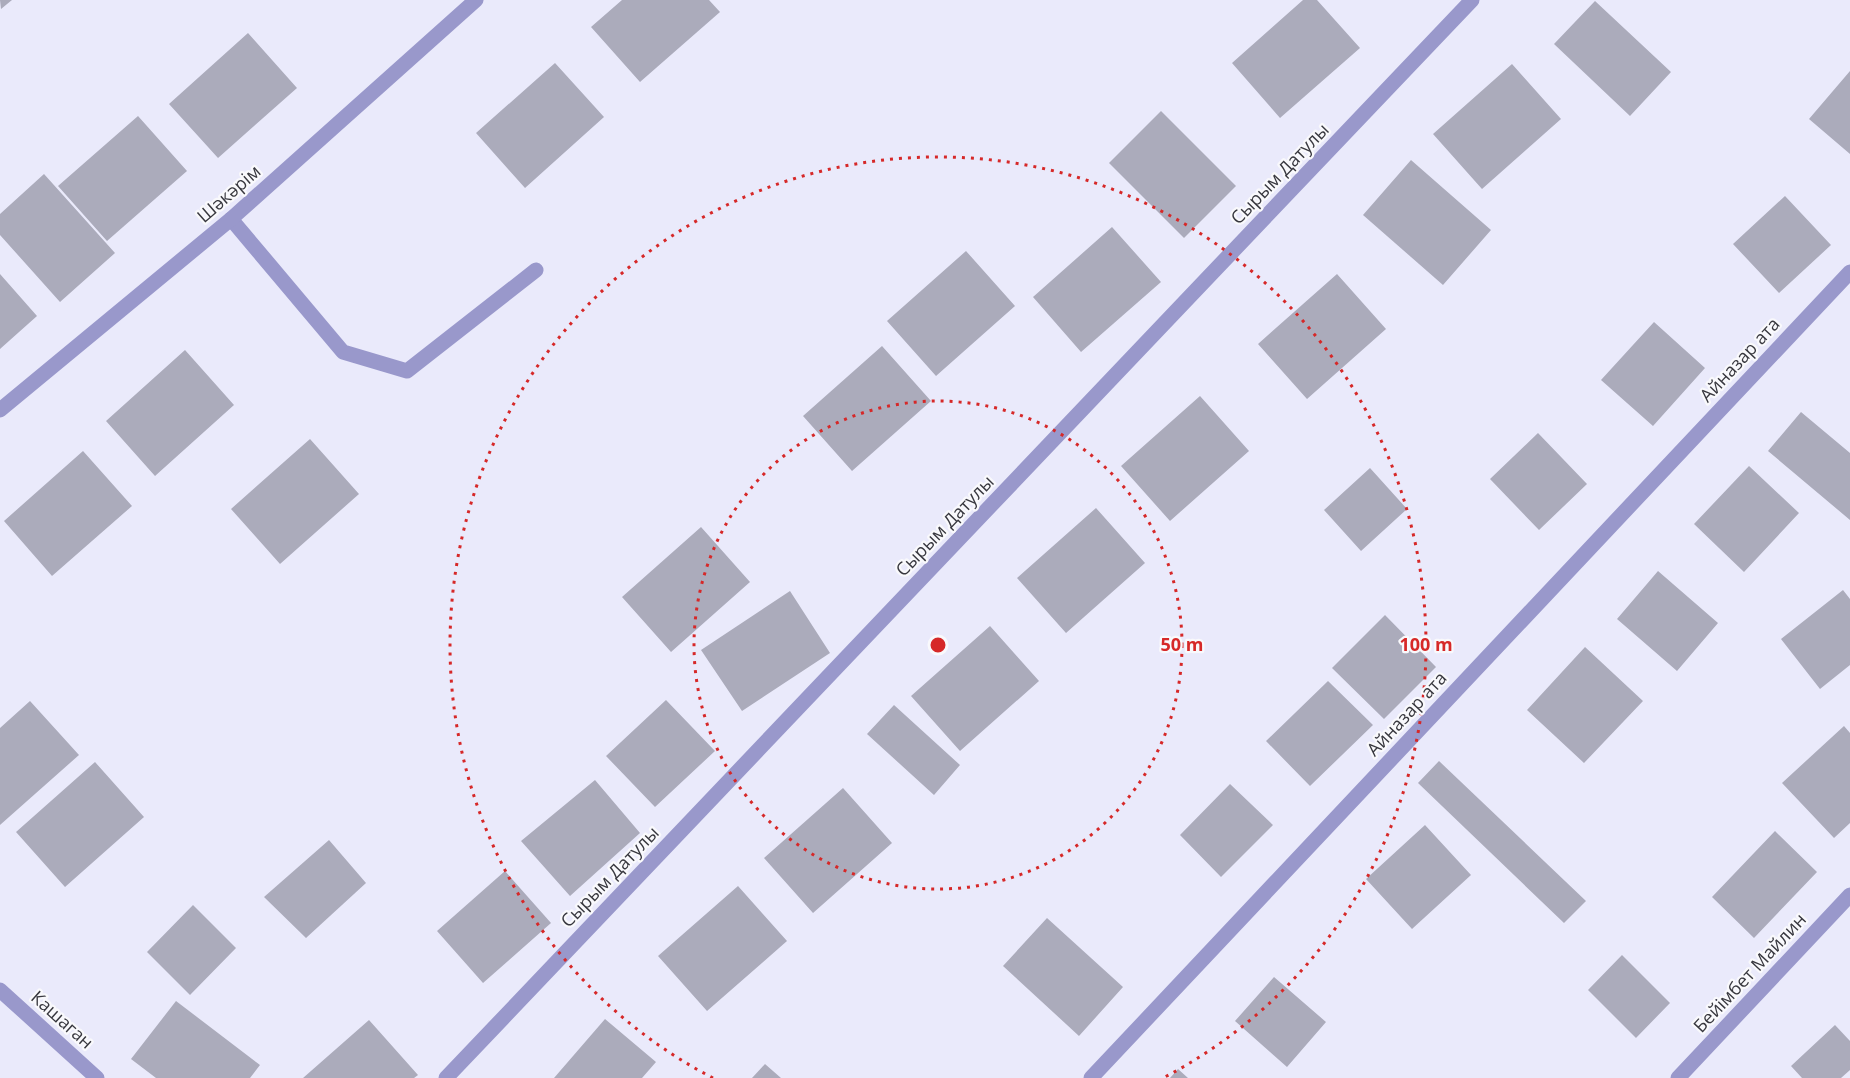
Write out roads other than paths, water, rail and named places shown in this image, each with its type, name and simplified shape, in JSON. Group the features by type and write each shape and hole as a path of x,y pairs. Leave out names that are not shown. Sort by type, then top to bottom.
{"street":[{"name":"Шәкәрім","path":"0,410 231,219 476,0"},
{"name":"Сырым Датулы","path":"446,1078 1472,0"},
{"path":"231,219 343,352 407,371 536,270"},
{"name":"Айназар ата","path":"1091,1078 1850,272"},
{"name":"Бейімбет Майлин","path":"1678,1078 1850,895"},
{"name":"Кашаган","path":"0,990 97,1078"}]}
